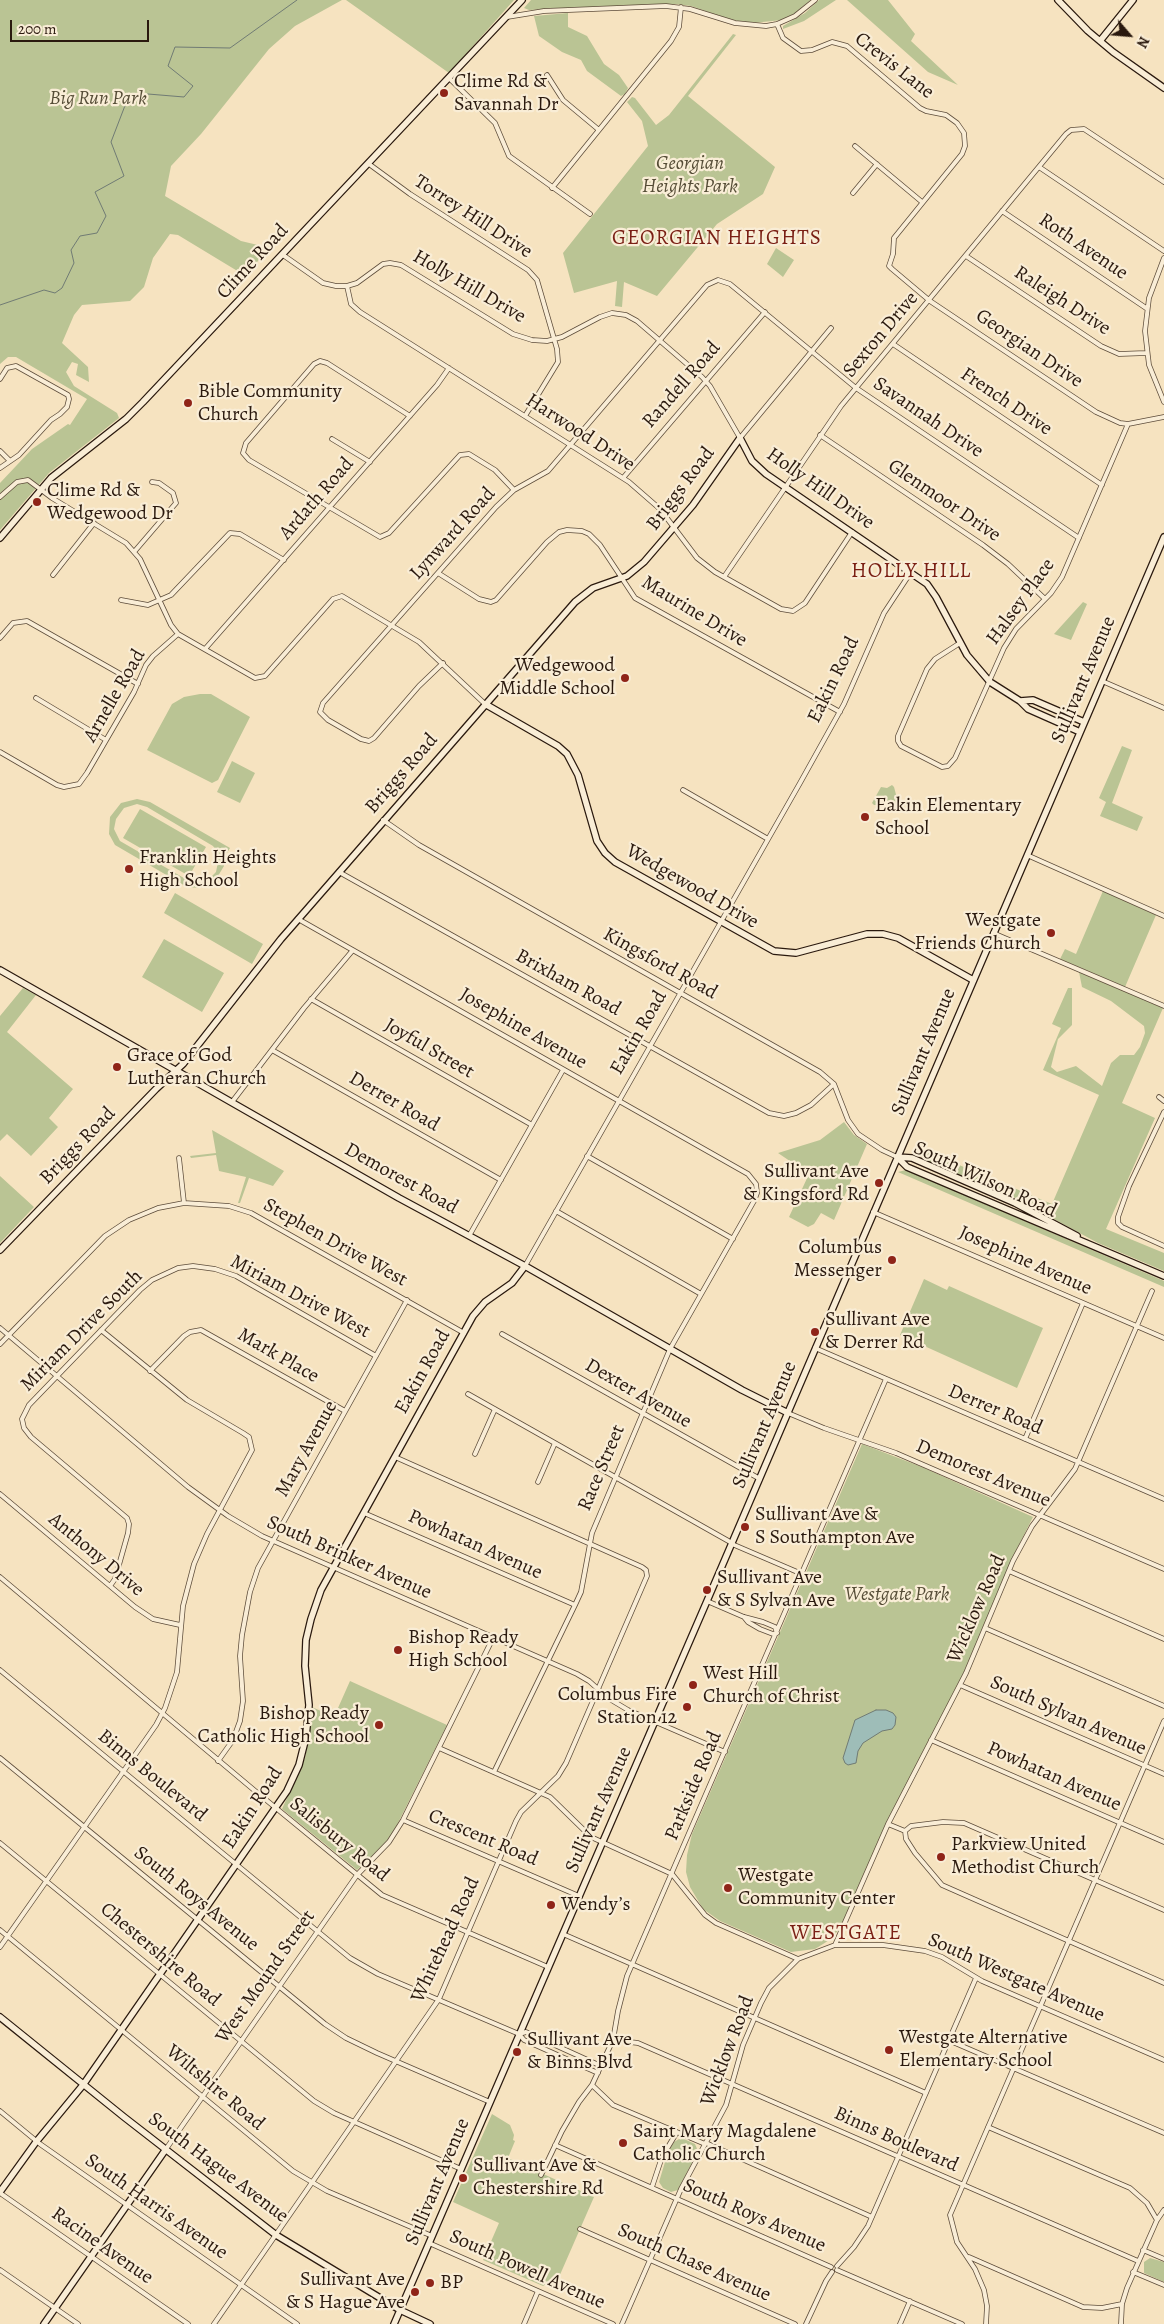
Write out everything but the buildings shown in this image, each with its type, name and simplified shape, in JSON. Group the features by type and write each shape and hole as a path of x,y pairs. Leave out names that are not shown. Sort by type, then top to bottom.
{"street":[{"name":"Clime Road","path":"0,538 40,489 72,460 132,413 522,0"},
{"path":"507,17 544,11 666,6 700,11 735,23 751,26 777,24 795,16 815,0"},
{"path":"1058,0 1113,52 1164,88"},
{"path":"1100,41 1133,0"},
{"path":"552,188 671,42 679,27 681,8"},
{"name":"Crevis Lane","path":"777,24 783,38 801,51 812,50 832,42 847,46 920,108 952,118 962,127 966,138 962,154 922,202"},
{"path":"547,75 563,100 599,130"},
{"path":"450,78 495,123 509,156 590,214"},
{"name":"Sexton Drive","path":"724,577 820,435 856,388 1066,134 1079,128 1089,132 1164,182"},
{"path":"855,146 922,202"},
{"name":"Torrey Hill Drive","path":"369,164 410,194 528,270 537,280 554,339 558,362 525,416"},
{"path":"853,193 877,164"},
{"path":"1039,167 1164,251"},
{"name":"Georgian Drive","path":"922,202 894,238 893,254 889,266 929,300 1096,412 1120,423 1128,424"},
{"name":"Roth Avenue","path":"1002,211 1146,308"},
{"path":"283,255 323,282 336,286 347,286"},
{"name":"Raleigh Drive","path":"966,256 1101,346 1119,354 1146,353"},
{"path":"1164,258 1146,308 1146,353 1152,374 1164,402"},
{"name":"Holly Hill Drive","path":"347,286 357,283 383,264 396,263 407,267 513,334 532,340 562,337 600,317 612,313 626,315 660,340 706,382 756,465 927,584 972,664 988,681 1002,692 1020,701 1028,709 1080,732"},
{"name":"Savannah Drive","path":"718,280 730,284 856,388 1079,538"},
{"name":"Lynward Road","path":"443,663 428,677 372,740 365,741 323,717 320,712 321,705 496,506 514,490 543,476 707,285 718,280"},
{"name":"Harwood Drive","path":"347,286 351,304 360,312 646,494 660,509 697,558 724,577 781,609 793,612 805,603 852,532"},
{"name":"Randell Road","path":"623,478 765,312"},
{"name":"Briggs Road","path":"0,1250 183,1064 298,919 580,598 593,588 621,578 639,567 693,505 740,438 832,328"},
{"name":"French Drive","path":"893,344 1102,485"},
{"path":"410,416 327,363 320,361 314,364 246,443 243,453 249,460 376,536 385,536 454,459 466,454 474,456 495,470 514,490"},
{"path":"0,379 7,368 13,365 68,395 69,403 19,455 0,468"},
{"name":"Ardath Road","path":"205,650 410,416 449,368"},
{"path":"1128,424 1164,416"},
{"name":"Halsey Place","path":"960,643 935,659 927,669 900,728 898,742 905,749 938,766 946,767 955,758 988,681 1004,648 1016,629 1045,599 1062,577 1128,424"},
{"name":"Glenmoor Drive","path":"820,435 983,545 1008,564 1045,599"},
{"path":"332,439 370,462"},
{"path":"0,452 10,461"},
{"name":"Wedgewood Drive","path":"0,498 22,479 28,480 126,543 145,569 170,625 178,634 255,678 262,678 333,599 338,596 349,599 419,642 485,704 565,751 576,769 597,841 611,859 766,947 786,953 806,951 867,934 889,935 898,938 973,980"},
{"path":"134,552 176,503 173,494 159,482 152,482"},
{"path":"53,575 94,523"},
{"name":"Maurine Drive","path":"438,573 479,598 492,602 496,600 547,542 559,532 574,530 589,534 635,598 840,712"},
{"path":"121,600 144,605 159,600 179,589 230,533 240,534 284,560"},
{"name":"Sullivant Avenue","path":"394,2324 760,1479 1084,722 1162,548 1164,537"},
{"name":"Eakin Road","path":"0,2193 36,2142 84,2085 276,1808 294,1779 303,1751 309,1705 305,1666 306,1640 314,1608 332,1568 464,1333 480,1308 512,1283 525,1266 840,712 884,613 911,572"},
{"path":"0,638 13,623 20,620 34,623 138,684"},
{"name":"Arnelle Road","path":"0,752 64,787 79,784 85,778 138,684 146,665 152,656 178,634"},
{"path":"1102,681 1164,708"},
{"path":"36,698 106,740"},
{"name":"Holly Hill Drive","path":"1020,701 1033,700 1084,722"},
{"path":"683,790 768,839"},
{"name":"Kingsford Road","path":"384,820 419,845 810,1066 834,1084"},
{"path":"1027,855 1164,916"},
{"name":"Brixham Road","path":"339,872 769,1113 784,1116 796,1114 811,1105 834,1084"},
{"name":"Josephine Avenue","path":"298,919 748,1174 756,1184"},
{"path":"993,933 1164,1006"},
{"path":"232,1102 311,999 353,950"},
{"name":"Demorest Road","path":"0,970 742,1390 788,1413"},
{"name":"Joyful Street","path":"311,999 532,1125"},
{"name":"Derrer Road","path":"272,1050 501,1180"},
{"path":"469,1236 564,1070"},
{"path":"834,1084 848,1120 858,1134 882,1150 897,1157"},
{"path":"1159,1097 1164,1100"},
{"path":"1164,1112 1119,1211 1118,1222 1122,1227 1164,1246"},
{"path":"588,1156 733,1239"},
{"name":"South Wilson Road","path":"897,1157 912,1158 1015,1203 1093,1246"},
{"name":"South Wilson Road","path":"897,1157 907,1167 1164,1276"},
{"path":"179,1158 184,1203"},
{"name":"Race Street","path":"494,1772 581,1592 589,1543 614,1477 670,1349 754,1201 756,1184"},
{"name":"Stephen Drive West","path":"0,1344 105,1236 128,1220 158,1208 184,1203 228,1206 251,1213 464,1333"},
{"path":"556,1211 701,1294"},
{"name":"Josephine Avenue","path":"873,1212 1164,1338"},
{"name":"Miriam Drive West","path":"178,1268 205,1266 236,1276 376,1356"},
{"name":"Miriam Drive South","path":"110,1586 115,1579 128,1533 129,1524 127,1518 31,1437 24,1428 22,1419 25,1412 57,1376 152,1280 178,1268"},
{"name":"Wicklow Road","path":"835,1945 888,1824 960,1685 1009,1571 1032,1526 1078,1462 1152,1291"},
{"name":"Mary Avenue","path":"218,1761 232,1740 240,1721 243,1701 240,1656 245,1614 256,1574 407,1300"},
{"path":"1025,1439 1083,1303"},
{"name":"South Brinker Avenue","path":"0,1328 188,1487 220,1510 272,1542 577,1674 612,1701 725,1752"},
{"path":"0,1947 162,1714 174,1687 177,1672 180,1625 194,1564 207,1534 250,1456 252,1444 243,1432 187,1400 101,1330"},
{"name":"Mark Place","path":"150,1371 184,1336 196,1330 205,1332 345,1411"},
{"name":"Dexter Avenue","path":"502,1334 760,1479"},
{"name":"Derrer Road","path":"815,1348 1164,1499"},
{"name":"Parkside Road","path":"541,2175 579,2102 592,2085 613,2040 621,1994 633,1964 886,1379"},
{"path":"468,1394 732,1544 802,1574"},
{"path":"475,1454 495,1409"},
{"name":"Demorest Avenue","path":"788,1413 824,1428 904,1456 1164,1569"},
{"path":"538,1482 554,1443"},
{"path":"395,1457 589,1543"},
{"name":"Anthony Drive","path":"0,1494 135,1607 153,1619 180,1625"},
{"name":"Powhatan Avenue","path":"364,1512 575,1605"},
{"name":"Whitehead Road","path":"214,2324 439,1999 521,1812 558,1776 566,1763 647,1573 642,1567 589,1543"},
{"path":"1009,1571 1164,1639"},
{"name":"Salisbury Road","path":"0,1577 218,1761 382,1895 548,1967"},
{"path":"707,1601 744,1617 750,1617 774,1627 776,1632 773,1634 760,1629 748,1622 744,1617"},
{"path":"986,1628 1164,1706"},
{"name":"West Mound Street","path":"44,2324 357,1875 364,1866 386,1847 403,1820 493,1638"},
{"name":"Binns Boulevard","path":"0,1670 317,1932 363,1966 519,2034 524,2040 598,2073"},
{"name":"South Sylvan Avenue","path":"960,1685 1164,1774"},
{"path":"986,2324 987,2306 984,2290 967,2256 957,2242 950,2215 1164,1721"},
{"name":"Powhatan Avenue","path":"931,1740 1164,1842"},
{"path":"439,1748 541,1793 557,1802 576,1825 602,1844 672,1874 710,1919 798,1959"},
{"name":"South Roys Avenue","path":"0,1758 335,2031 490,2102"},
{"name":"Crescent Road","path":"403,1820 579,1896"},
{"path":"905,1831 912,1826 949,1822 964,1824 1164,1910"},
{"path":"888,1824 905,1831"},
{"path":"905,1831 906,1839 915,1853 942,1885 1164,1983"},
{"name":"Chestershire Road","path":"0,1844 314,2101 354,2122 462,2169"},
{"name":"Wiltshire Road","path":"0,1930 293,2171 312,2183 432,2236"},
{"path":"563,1934 926,2093"},
{"name":"South Westgate Avenue","path":"798,1959 835,1945 883,1945 925,1951 942,1957 976,1978 1164,2060"},
{"name":"Wicklow Road","path":"622,2324 676,2199 726,2105 754,2018 769,1988 798,1959"},
{"path":"806,2324 826,2281 857,2243 872,2217 976,1978"},
{"name":"South Hague Avenue","path":"0,2017 276,2235 400,2310 430,2324"},
{"name":"Binns Boulevard","path":"519,2034 526,2032 601,2066"},
{"name":"Binns Boulevard","path":"613,2040 638,2043 1138,2261"},
{"path":"948,2040 1164,2133"},
{"path":"592,2085 613,2104 872,2217"},
{"name":"South Harris Avenue","path":"0,2111 36,2142 297,2324"},
{"path":"988,2127 1130,2188 1147,2203 1157,2220"},
{"path":"652,2187 662,2157 677,2132"},
{"name":"South Roys Avenue","path":"555,2145 962,2324"},
{"name":"Racine Avenue","path":"0,2193 188,2324"},
{"path":"1121,2324 1122,2304 1133,2272 1157,2220 1164,2210"},
{"name":"South Chase Avenue","path":"580,2229 795,2324"},
{"name":"South Powell Avenue","path":"429,2243 613,2324"},
{"path":"1143,2250 1164,2259"},
{"path":"967,2256 1083,2307 1102,2308 1122,2304"},
{"path":"0,2270 78,2324"},
{"path":"1133,2272 1164,2285"},
{"path":"524,2324 538,2291"},
{"path":"900,2324 910,2302"}],"green space":[{"name":"Big Run Park","path":"0,0 342,0 295,26 269,49 201,134 171,166 165,196 241,241 262,246 268,251 244,275 178,235 170,234 153,258 144,287 130,301 82,305 74,315 62,343 88,367 89,382 76,375 78,364 72,362 66,372 74,386 117,413 119,418 49,473 0,530 0,483 32,449 68,424 70,425 87,399 16,357 8,357 0,364"},
{"path":"346,0 514,0 449,73"},
{"path":"531,0 811,0 794,14 782,20 753,23 731,20 691,6 675,4 529,10 524,8"},
{"path":"819,0 836,0 804,21 783,29 783,26 805,13"},
{"path":"847,0 888,0 915,34 911,41 958,85 928,72"},
{"path":"568,13 568,27 587,36 604,64 619,75 628,88 625,94 621,96 587,71 581,60 562,52 539,36 534,16"},
{"name":"Georgian Heights Park","path":"733,34 736,35 688,96 775,167 763,194 717,224 657,296 624,282 622,307 615,306 617,281 574,293 563,253 648,146 642,121 627,102 632,97 635,98 656,125 669,115"},
{"path":"776,248 794,260 783,277 767,264"},
{"path":"1083,602 1087,604 1071,640 1054,634"},
{"path":"211,694 250,717 218,780 212,783 147,750 172,704 184,697"},
{"path":"1122,746 1132,750 1112,803 1143,817 1137,831 1100,816 1106,802 1099,798"},
{"path":"232,761 255,773 240,803 217,792"},
{"path":"892,785 898,802 892,804 883,802 877,805 872,803 881,787 887,788"},
{"path":"137,799 150,802 230,848 227,853 223,851 224,866 215,881 200,888 187,887 115,845 109,834 110,817 121,803","holes":["137,804 147,807 213,846 217,852 218,862 216,872 211,877 199,883 189,881 120,841 114,829 116,819 124,808"]},
{"path":"140,809 206,847 189,876 123,838"},
{"path":"1103,891 1156,915 1125,987 1060,959 1065,949 1076,954"},
{"path":"175,893 263,944 252,964 164,913"},
{"path":"164,939 224,973 202,1012 142,977"},
{"path":"1079,972 1163,1008 1122,1103 1155,1118 1106,1229 1164,1253 1164,1271 1098,1243 1017,1199 927,1161 921,1154 921,1149 1052,1204 1099,1095 1043,1070 1061,1028 1052,1024 1068,988 1072,988 1072,1025 1058,1039 1051,1067 1057,1072 1076,1066 1102,1086 1111,1063 1120,1055 1134,1055 1140,1047 1145,1033 1144,1026 1111,1001 1082,987"},
{"path":"23,988 36,995 7,1032 73,1089 49,1118 58,1127 31,1156 7,1134 0,1141 0,1016"},
{"path":"844,1122 854,1135 867,1144 834,1220 821,1213 814,1224 808,1227 789,1217 809,1174 778,1153 820,1140"},
{"path":"212,1130 284,1171 273,1186 249,1178 240,1203 238,1203 246,1177 219,1171 216,1155 191,1158 190,1156 216,1153"},
{"path":"906,1170 1164,1281 1164,1287 898,1172"},
{"path":"0,1176 34,1207 0,1243"},
{"path":"924,1279 947,1290 949,1286 1043,1328 1017,1388 900,1335"},
{"name":"Westgate Park","path":"862,1444 922,1467 1033,1517 1011,1561 964,1672 889,1818 840,1928 831,1939 815,1949 791,1952 720,1921 703,1909 690,1887 686,1872 687,1855 692,1834"},
{"path":"350,1681 447,1725 396,1827 386,1843 357,1870 282,1809 305,1758 312,1707 334,1717"},
{"path":"492,2114 510,2125 514,2135 513,2140 515,2141 508,2158 594,2197 559,2277 543,2286 483,2260 499,2223 453,2202"},
{"path":"679,2139 695,2144 698,2151 678,2190 671,2192 663,2188 659,2182 668,2152 674,2142"},
{"path":"1150,2258 1164,2262 1164,2282 1144,2273 1144,2262"}],"water":[{"path":"876,1710 886,1710 893,1713 896,1717 895,1725 892,1729 882,1731 863,1743 858,1751 856,1763 848,1765 843,1758 855,1720"}],"waterway":[{"path":"0,305 44,290 55,293 62,288 74,263 71,250 80,236 97,233 106,216 95,192 124,176 111,142 126,103 148,94 184,97 193,86 168,66 175,47 230,48 297,0"}],"place":[{"name":"Clime Rd & Savannah Dr","path":"444,93"},
{"name":"Bible Community Church","path":"188,403"},
{"name":"Clime Rd & Wedgewood Dr","path":"37,502"},
{"name":"Wedgewood Middle School","path":"625,678"},
{"name":"Eakin Elementary School","path":"865,817"},
{"name":"Franklin Heights High School","path":"129,869"},
{"name":"Westgate Friends Church","path":"1051,933"},
{"name":"Grace of God Lutheran Church","path":"117,1067"},
{"name":"Sullivant Ave & Kingsford Rd","path":"879,1183"},
{"name":"Columbus Messenger","path":"892,1260"},
{"name":"Sullivant Ave & Derrer Rd","path":"815,1332"},
{"name":"Sullivant Ave & S Southampton Ave","path":"745,1527"},
{"name":"Sullivant Ave & S Sylvan Ave","path":"707,1590"},
{"name":"Bishop Ready High School","path":"398,1650"},
{"name":"West Hill Church of Christ","path":"693,1685"},
{"name":"Columbus Fire Station 12","path":"687,1707"},
{"name":"Bishop Ready Catholic High School","path":"379,1725"},
{"name":"Parkview United Methodist Church","path":"941,1857"},
{"name":"Westgate Community Center","path":"728,1888"},
{"name":"Wendy’s","path":"551,1905"},
{"name":"Westgate Alternative Elementary School","path":"889,2050"},
{"name":"Sullivant Ave & Binns Blvd","path":"517,2052"},
{"name":"Saint Mary Magdalene Catholic Church","path":"623,2143"},
{"name":"Sullivant Ave & Chestershire Rd","path":"463,2178"},
{"name":"BP","path":"430,2283"},
{"name":"Sullivant Ave & S Hague Ave","path":"415,2292"}],"district":[{"name":"GEORGIAN HEIGHTS","path":"717,239"},
{"name":"HOLLY HILL","path":"911,572"},
{"name":"WESTGATE","path":"846,1934"}]}
